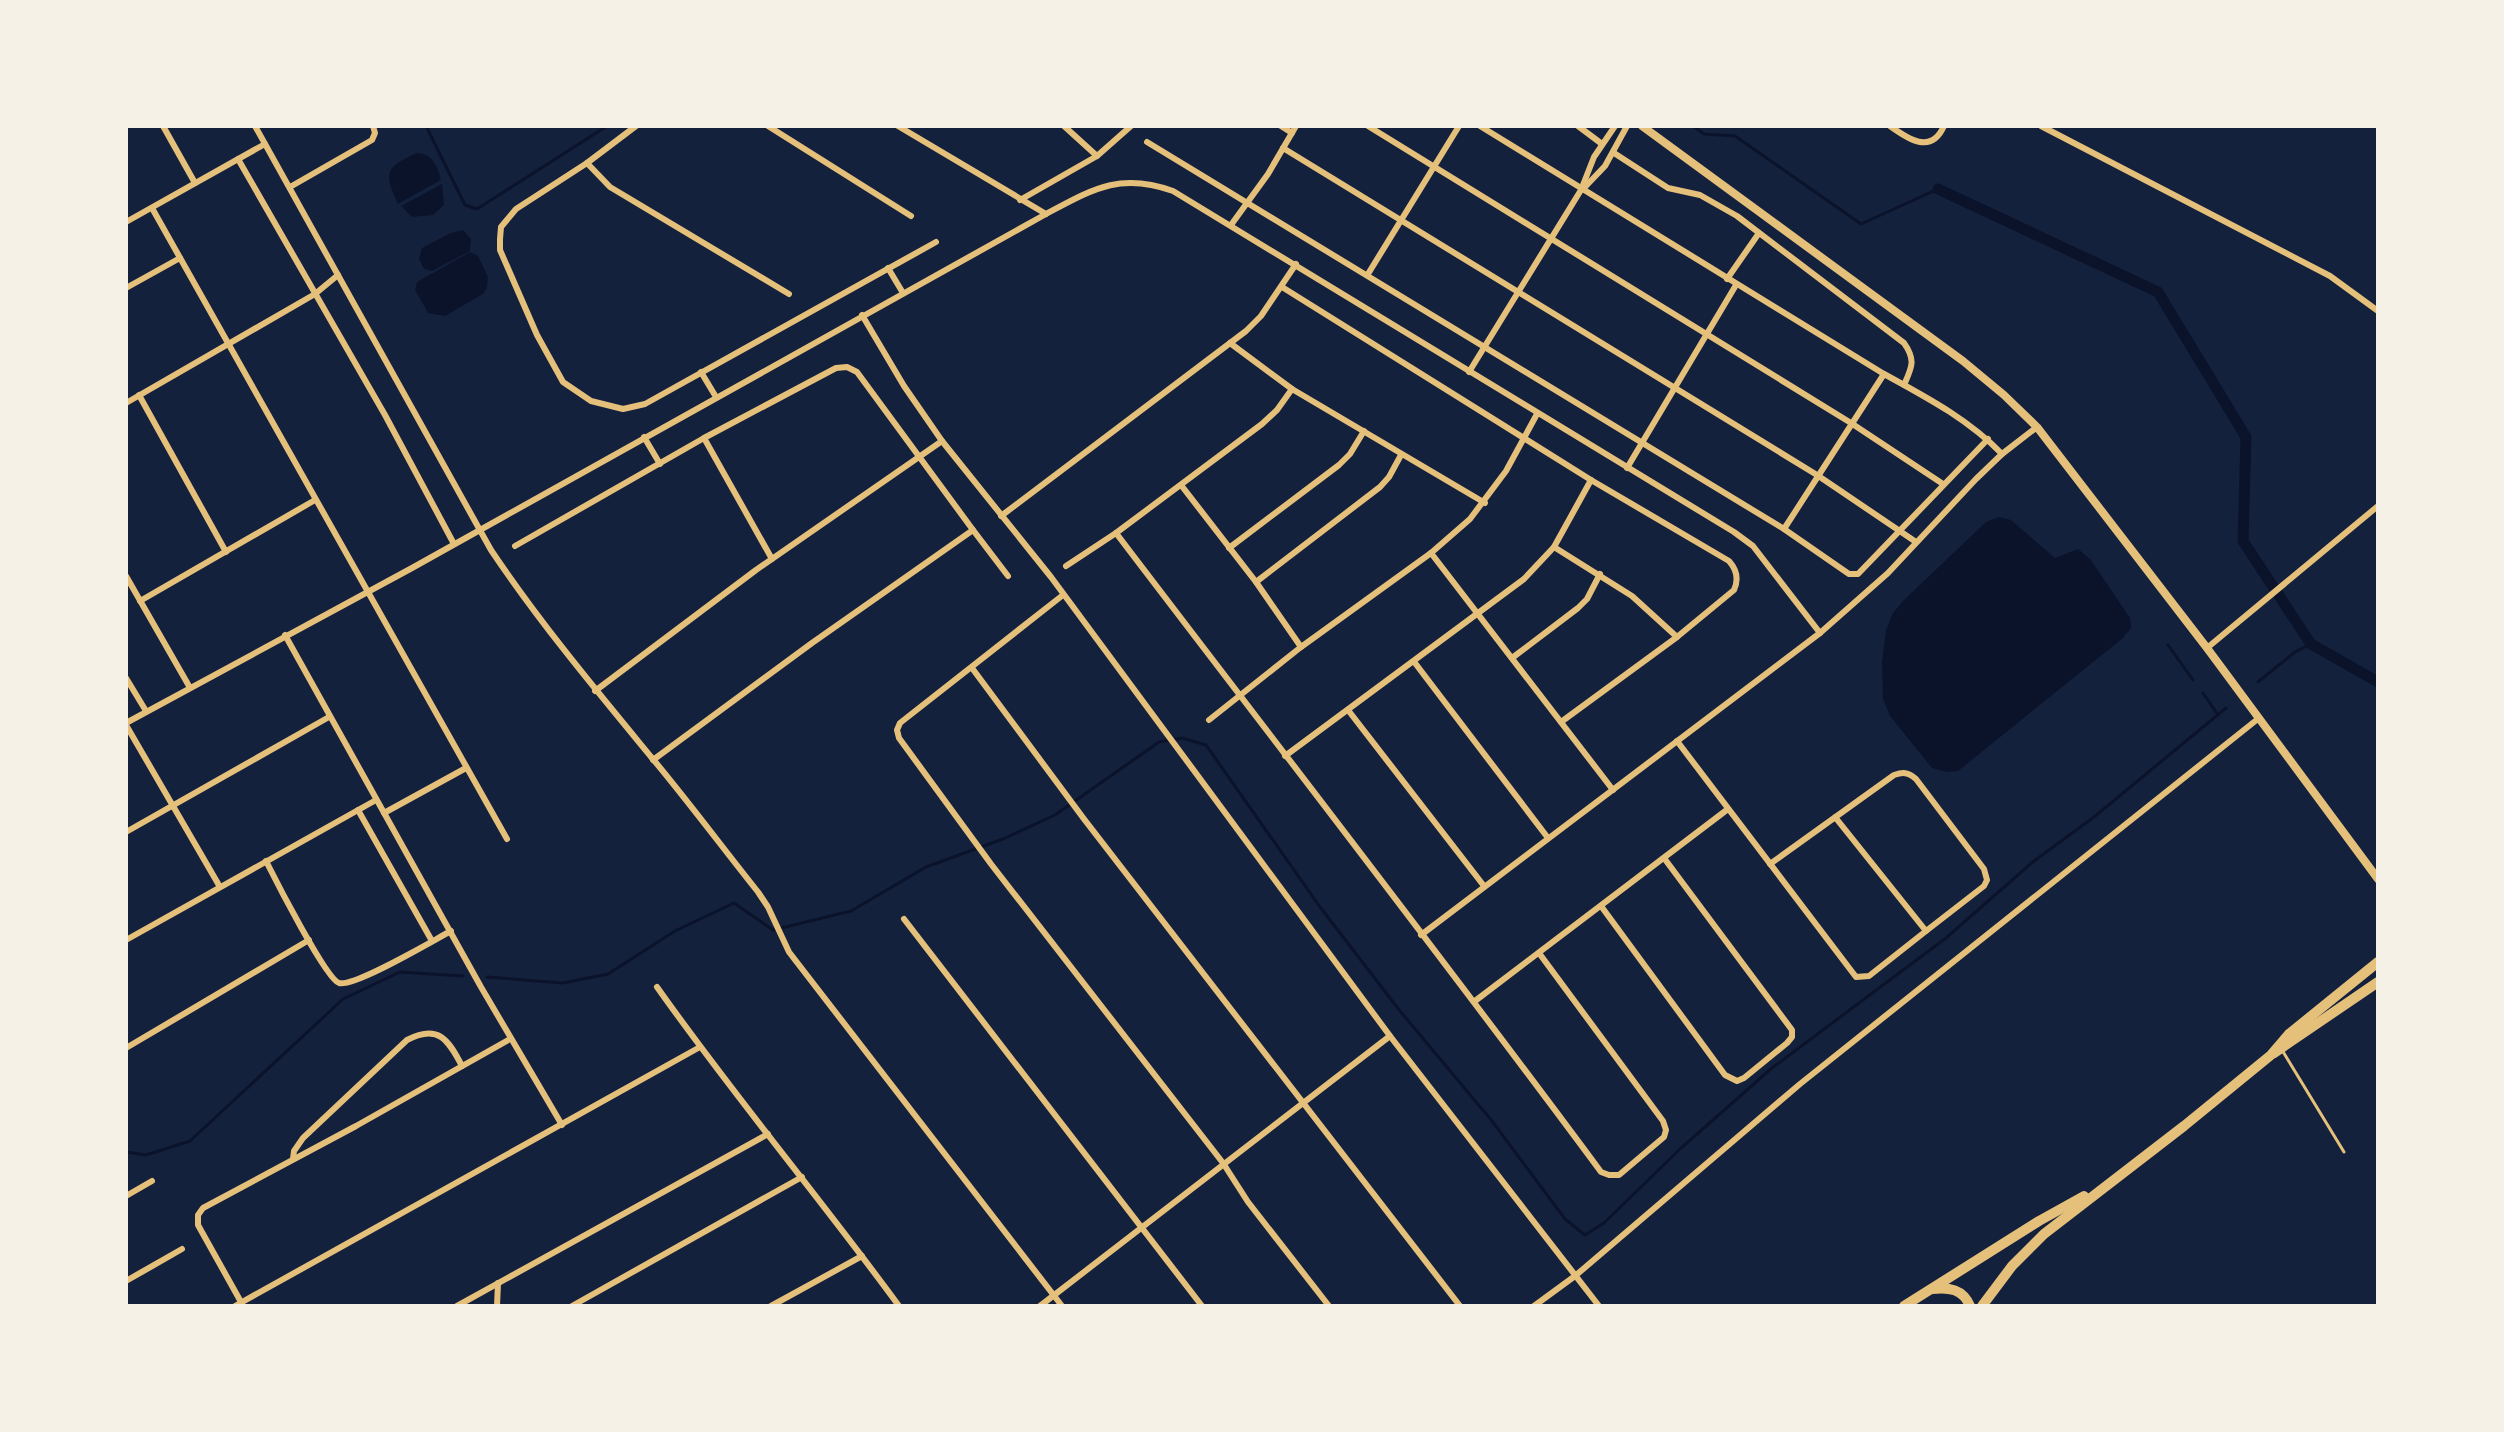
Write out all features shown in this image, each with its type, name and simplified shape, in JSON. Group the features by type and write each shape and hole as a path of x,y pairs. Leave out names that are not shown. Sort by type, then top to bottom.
{"main road":[{"path":"2276,1052 2289,1034 2378,962"},
{"path":"1982,1306 2012,1266 2044,1234 2276,1052 2378,982"},
{"path":"1904,1306 2039,1221 2097,1191"},
{"path":"1930,1289 1956,1290 1965,1296 1970,1306"}],"street":[{"path":"163,126 195,183"},
{"path":"255,126 480,530 514,585 768,907 789,952 1062,1306"},
{"path":"290,187 372,140 375,133 373,126"},
{"path":"636,126 587,163 516,209 501,227 500,250 537,335 563,382 591,401 623,409 645,404 936,242"},
{"path":"768,126 911,216"},
{"path":"898,126 1046,214"},
{"path":"1064,126 1097,156"},
{"path":"1020,200 1097,156 1131,126"},
{"path":"1231,225 1294,129 1281,126"},
{"path":"1368,126 1851,423 1943,484"},
{"path":"1368,274 1459,126"},
{"path":"1480,126 1736,285 1946,408 1988,439 2002,454"},
{"path":"1578,126 1602,144"},
{"path":"1469,372 1552,239 1581,190 1602,144 1615,126"},
{"path":"1581,190 1605,166 1627,126"},
{"path":"1890,126 1915,142 1930,141 1941,133 1944,126"},
{"path":"2041,126 2330,276 2378,311"},
{"path":"1648,128 1963,361 2037,427 2207,648 2378,879"},
{"path":"1147,142 1784,529 1849,574 1858,574 1988,439"},
{"path":"126,222 265,144"},
{"path":"1283,148 1817,475 1916,542"},
{"path":"1614,153 1668,188 1711,200 1904,343 1912,354 1911,369 1904,385"},
{"path":"238,159 385,415 454,544"},
{"path":"587,163 596,176 610,187 789,294"},
{"path":"220,887 126,724 189,686 480,530 862,315 1104,185 1136,182 1173,191 1734,532 1753,546 1820,633"},
{"path":"152,208 507,839"},
{"path":"1727,279 1759,233"},
{"path":"126,288 180,258"},
{"path":"1001,516 1230,343 1261,316 1296,264"},
{"path":"888,268 903,293"},
{"path":"126,403 315,294 338,275"},
{"path":"1627,468 1736,285"},
{"path":"1282,287 1591,480 1729,561 1737,576 1734,590 1677,637 1561,722"},
{"path":"862,315 904,386 942,441 1063,595 1390,1036 1599,1306"},
{"path":"1230,343 1292,389 1485,503"},
{"path":"515,546 704,438 836,368 847,367 857,372 1008,576"},
{"path":"701,372 716,397"},
{"path":"1784,529 1884,374"},
{"path":"1066,566 1116,533 1262,424 1292,389"},
{"path":"139,395 226,552"},
{"path":"1209,720 1301,647 1431,553 1485,503 1537,414"},
{"path":"1421,935 1820,633 1866,594 2002,454 2037,427"},
{"path":"1229,548 1339,465 1364,431"},
{"path":"644,437 660,464"},
{"path":"704,438 772,559"},
{"path":"595,691 772,559 942,441"},
{"path":"1256,582 1380,487 1401,455"},
{"path":"1285,756 1415,663 1524,579 1554,547 1591,480"},
{"path":"1181,485 1256,582 1301,647"},
{"path":"140,601 315,500"},
{"path":"2207,648 2378,506"},
{"path":"653,760 973,530"},
{"path":"1116,533 1421,935 1475,1001 1601,1172 1619,1175 1664,1137 1666,1130 1663,1121 1539,953"},
{"path":"1554,547 1632,596 1677,637"},
{"path":"1431,553 1613,790"},
{"path":"1512,658 1578,608 1587,599 1600,574"},
{"path":"126,576 189,686"},
{"path":"1063,595 900,723 897,730 899,738 991,864 1223,1163 1248,1202 1329,1306"},
{"path":"285,635 510,1039 562,1125"},
{"path":"1415,663 1548,838"},
{"path":"972,668 1084,819 1460,1306"},
{"path":"126,678 146,711"},
{"path":"1348,710 1484,886"},
{"path":"126,832 329,717"},
{"path":"1534,1306 1575,1276 1800,1084 2259,718"},
{"path":"1677,741 1852,973 1856,977 1869,976 1984,886 1987,875 1910,774 1902,772 1770,864"},
{"path":"384,813 466,768"},
{"path":"126,940 376,800"},
{"path":"1475,1001 1728,809"},
{"path":"358,810 432,941"},
{"path":"1835,817 1926,931"},
{"path":"1601,906 1731,1080 1744,1078 1792,1037 1789,1024 1664,858"},
{"path":"266,861 333,980 340,983 349,983 384,967 451,931"},
{"path":"904,919 1202,1306"},
{"path":"126,1048 309,940"},
{"path":"657,987 899,1306"},
{"path":"293,1159 294,1151 303,1138 407,1040 419,1034 431,1033 442,1037 450,1044 462,1066"},
{"path":"1040,1306 1390,1036"},
{"path":"510,1039 203,1208 198,1215 198,1225 243,1303 700,1047"},
{"path":"457,1306 768,1134"},
{"path":"572,1306 802,1177"},
{"path":"126,1196 152,1181"},
{"path":"126,1281 182,1249"},
{"path":"771,1306 862,1256"},
{"path":"497,1306 498,1283"}],"lane":[{"path":"2276,1052 2344,1152"}],"water":[{"path":"417,153 430,158 441,180 398,204 390,185 390,172 398,163"},
{"path":"442,184 444,205 433,215 412,217 401,206"},
{"path":"463,230 471,239 470,251 432,271 424,269 419,259 422,248"},
{"path":"470,252 478,256 488,277 483,294 445,316 428,313 415,290 417,282"},
{"path":"1999,517 2011,520 2055,558 2078,549 2091,560 2130,618 2131,628 2123,638 1958,771 1947,772 1932,768 1890,716 1883,699 1882,662 1886,630 1893,613 1904,600 1986,522"}],"waterway":[{"path":"426,126 465,205 477,209 607,126"},
{"path":"1693,126 1704,134 1735,136 1861,224 1938,189"},
{"path":"1938,189 2158,292 2246,437 2243,541 2311,644 2378,682"},
{"path":"2258,682 2295,652 2311,644"},
{"path":"2168,645 2193,680"},
{"path":"2203,693 2218,715"},
{"path":"487,977 563,983 608,974 675,931 734,903 773,930 851,911 926,867 1003,839 1055,815 1159,742 1182,738 1206,745 1320,907 1400,1011 1492,1121 1565,1219 1585,1235 1604,1223 1680,1149 1772,1068 1946,938 2034,861 2094,817 2226,708"},
{"path":"126,1152 146,1155 190,1141 343,999 400,972 463,976"}]}
